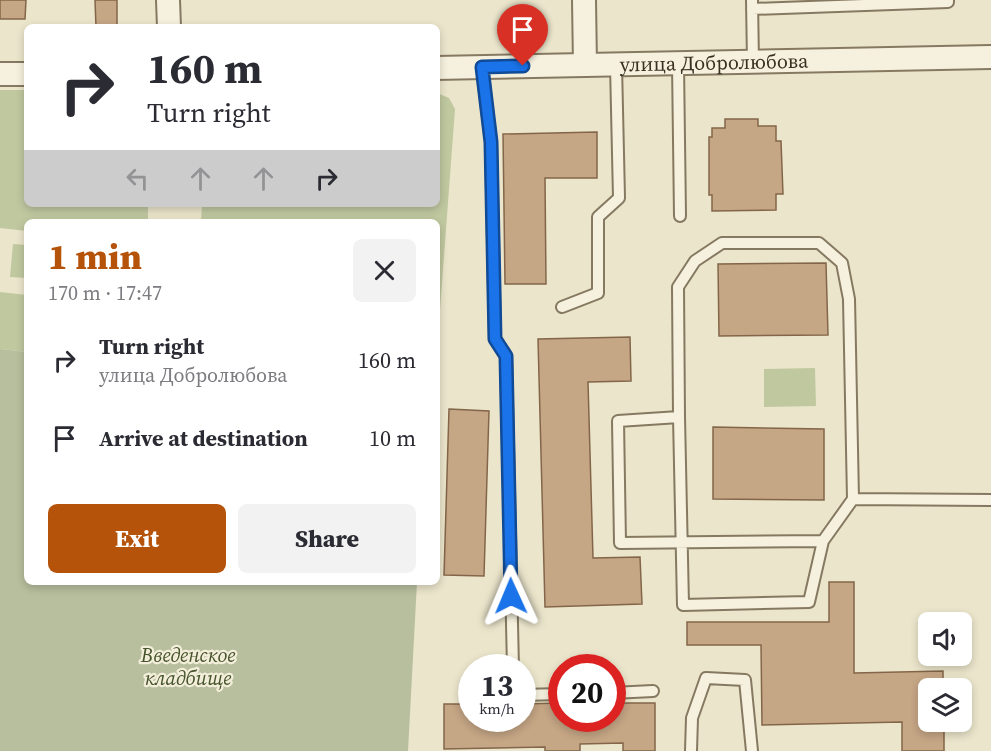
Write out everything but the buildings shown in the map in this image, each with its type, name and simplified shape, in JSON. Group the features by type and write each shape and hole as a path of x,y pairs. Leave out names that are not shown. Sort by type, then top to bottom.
{"street":[{"path":"168,0 169,24"},
{"path":"584,0 585,65"},
{"name":"улица Добролюбова","path":"440,68 991,57"},
{"path":"0,74 24,74"}],"lane":[{"path":"753,63 752,5 948,2 948,0"},
{"path":"678,64 680,216"},
{"path":"562,307 598,293 598,217 619,198 616,65"},
{"path":"482,67 491,142 495,339 506,356 513,654"},
{"path":"722,243 819,243 842,263 849,299 853,499 823,541 809,602 683,605 680,417 678,287 695,261 722,243"},
{"path":"680,417 618,421 620,543 823,541"},
{"path":"853,499 991,500"},
{"path":"691,751 692,718 705,678 745,680 752,751"},
{"path":"626,692 652,691"}],"green space":[{"path":"0,90 24,90 24,207 148,207 148,219 24,219 24,231 0,228"},
{"path":"440,94 449,98 455,109 440,310 440,219 201,219 202,207 440,207"},
{"path":"13,244 24,245 24,278 10,277"},
{"path":"0,292 24,295 24,352 0,349"},
{"name":"Введенское кладбище","path":"0,349 24,352 24,585 417,585 408,751 0,751"},
{"path":"815,368 816,406 764,407 764,369"}],"route":[{"path":"511,596 506,356 495,339 491,142 482,67 523,66"}]}
